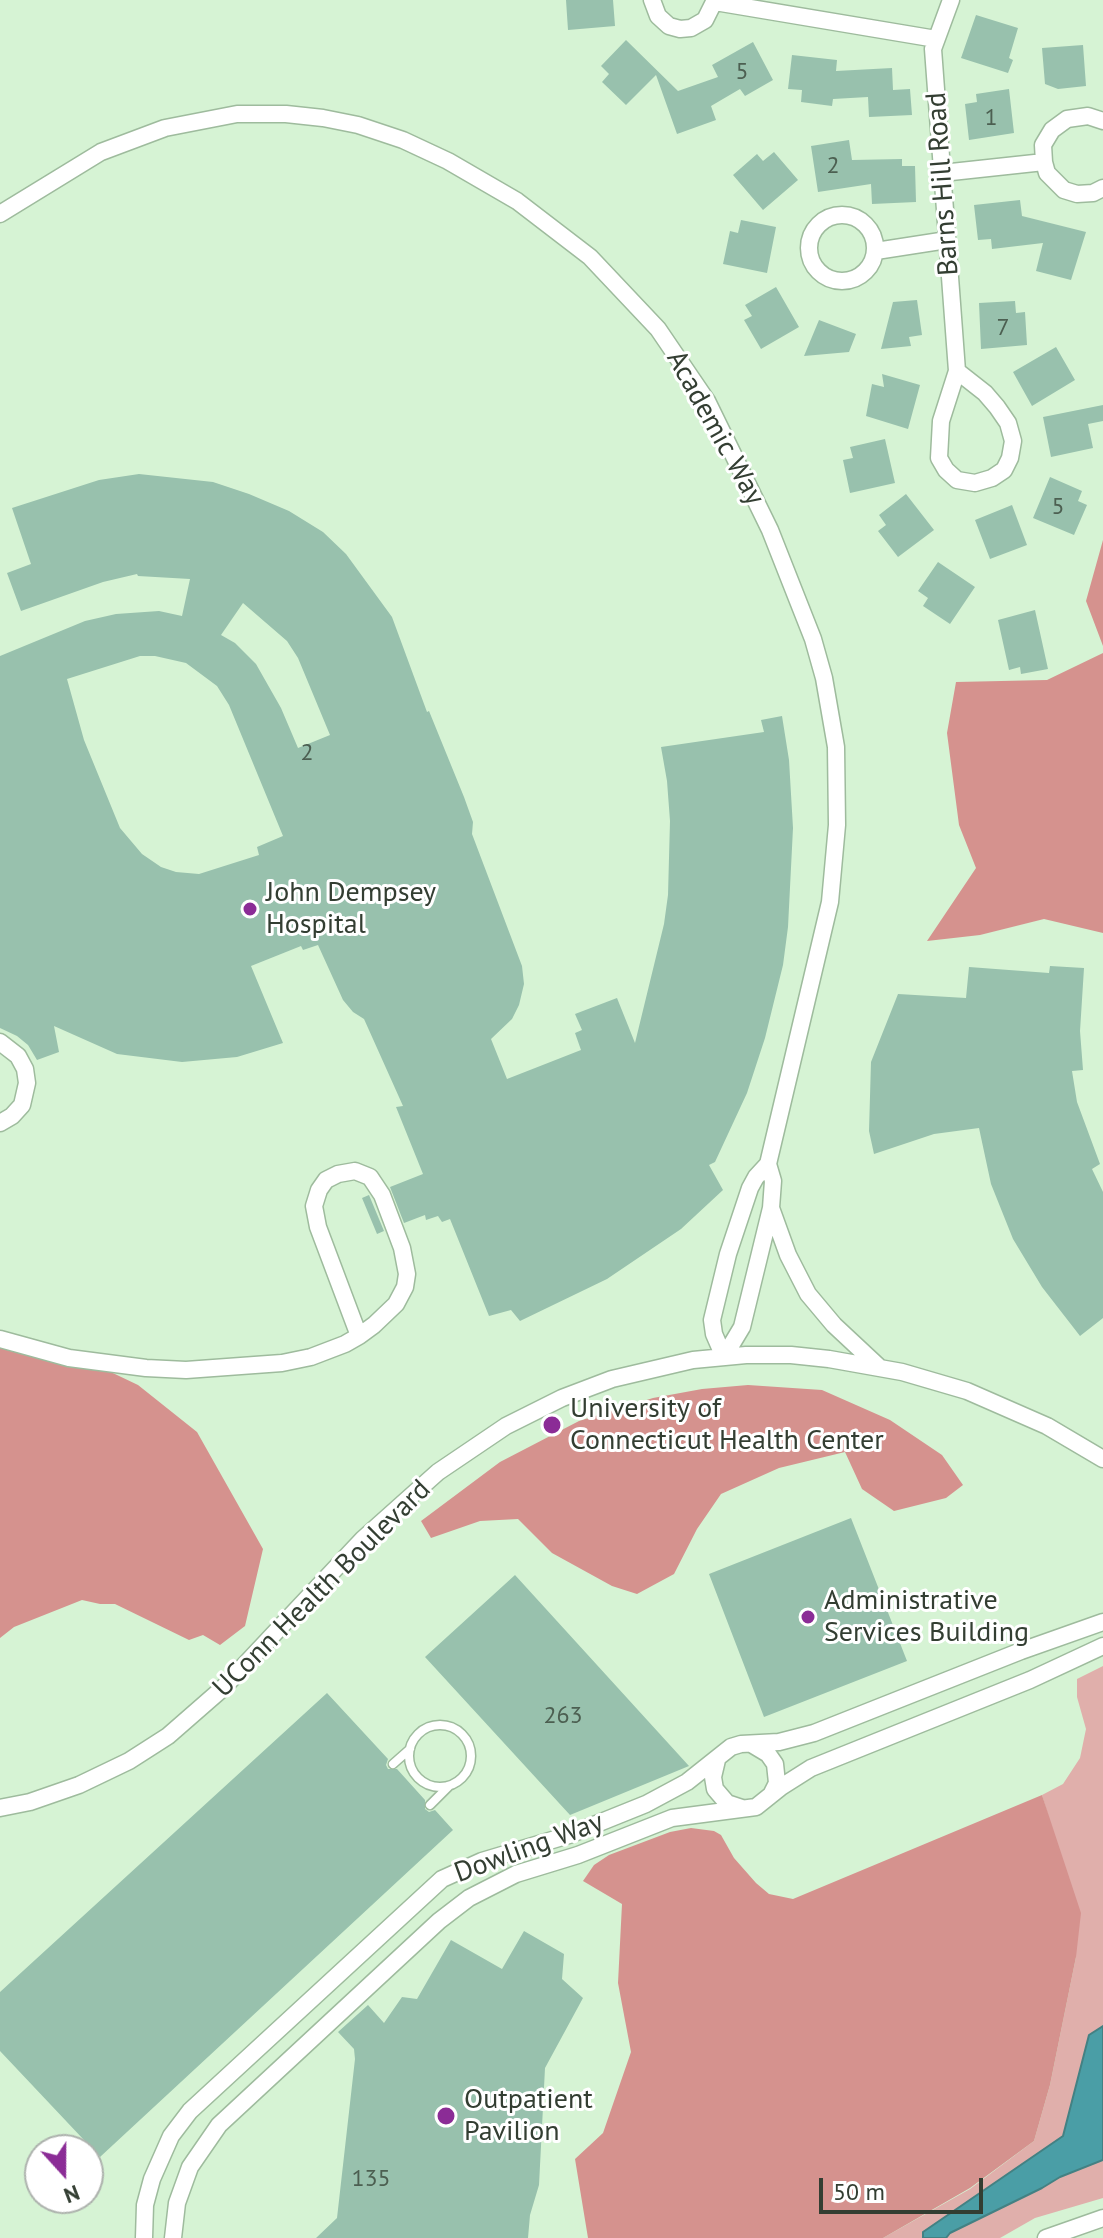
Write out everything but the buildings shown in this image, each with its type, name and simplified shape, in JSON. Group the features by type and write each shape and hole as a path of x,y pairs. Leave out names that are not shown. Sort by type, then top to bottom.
{"street":[{"path":"652,0 658,16 669,26 680,29 701,24 711,13 715,1 936,39"},
{"name":"Barns Hill Road","path":"951,0 933,49 957,371 941,421 939,458 957,480 975,483 1004,470 1013,441 1008,423 997,407 957,371"},
{"name":"Academic Way","path":"0,214 101,152 165,128 237,114 286,114 376,130 448,161 517,201 590,257 658,329 707,401 770,530 813,639 824,678 836,747 837,825 830,902 768,1164 774,1190 771,1208 742,1327 724,1357"},
{"path":"1103,121 1088,116 1067,119 1052,130 1043,145 1047,173 1064,190 1077,194 1093,193 1103,188"},
{"path":"942,173 1044,162"},
{"path":"846,215 858,218 867,225 876,251 864,274 843,282 821,274 810,259 809,247 813,231 820,223 831,216 846,215"},
{"path":"876,251 947,240"},
{"path":"0,1042 13,1050 22,1062 27,1083 22,1105 0,1123"},
{"name":"Academic Way","path":"724,1357 714,1334 712,1320 728,1254 750,1188 768,1164"},
{"path":"0,1339 69,1358 186,1370 282,1363 325,1353 359,1336 396,1304 405,1287 407,1274 402,1248 382,1195 370,1177 355,1171 326,1180 314,1206 318,1227 359,1336"},
{"name":"Academic Way","path":"771,1208 788,1255 808,1294 834,1325 880,1368"},
{"name":"UConn Health Boulevard","path":"0,1808 30,1802 79,1785 129,1761 168,1736 234,1678 336,1566 392,1511 438,1472 482,1440 534,1411 601,1382 663,1366 724,1357 791,1355 880,1368 992,1401 1047,1426 1103,1459"},
{"name":"Dowling Way","path":"144,2238 147,2197 157,2164 171,2136 202,2097 442,1879 482,1861 569,1835 646,1804 687,1782 731,1747 779,1742 814,1733 1103,1622"},
{"name":"Dowling Way","path":"173,2238 174,2219 184,2182 201,2148 232,2111 439,1921 480,1891 516,1874 578,1855 672,1818 762,1804 811,1768 1030,1680 1103,1646"},
{"path":"1021,1651 1030,1680"},
{"path":"751,1745 763,1749 775,1764 777,1783 772,1794"},
{"path":"718,1759 713,1777 718,1795 733,1807 745,1809"},
{"path":"283,2022 305,2044"},
{"path":"1046,2238 1103,2218"}],"lane":[{"path":"393,1764 410,1749 418,1735 437,1725 448,1726 465,1737 472,1758 469,1769 463,1778 449,1786 430,1805"},
{"path":"410,1749 410,1764 422,1782 432,1787 449,1786"}],"shaded area":[{"path":"1103,540 1103,646 1086,601"},
{"path":"1103,653 1103,933 1044,919 980,935 927,941 976,868 959,825 947,733 956,682 1047,680"},
{"path":"0,1340 96,1365 138,1385 197,1432 263,1549 245,1626 220,1645 203,1635 189,1640 115,1604 82,1600 14,1627 0,1638"},
{"path":"748,1385 822,1390 890,1420 942,1455 963,1485 946,1498 894,1511 862,1489 845,1452 779,1468 721,1494 697,1529 674,1574 637,1594 612,1586 552,1553 518,1519 480,1521 431,1538 421,1521 500,1462 579,1421 653,1398"},
{"path":"1103,1666 1103,2198 1035,2218 1000,2238 883,2238 970,2189 1034,2141 1050,2085 1076,1957 1056,1842 1042,1795 1063,1784 1080,1758 1086,1729 1077,1697 1077,1679"},
{"path":"1042,1795 1081,1913 1076,1957 1050,2085 1034,2141 970,2188 883,2238 588,2238 575,2159 603,2133 631,2052 618,1983 622,1904 583,1881 594,1865 609,1855 670,1832 691,1828 714,1831 721,1835 734,1858 756,1883 769,1894 793,1899"}],"water":[{"path":"1103,2026 1103,2160 1060,2177 950,2233 946,2238 923,2238 923,2232 1063,2136 1089,2035"}],"place":[{"name":"John Dempsey Hospital","path":"250,909"},
{"name":"University of Connecticut Health Center","path":"552,1425"},
{"name":"Administrative Services Building","path":"808,1617"},
{"name":"Outpatient Pavilion","path":"446,2116"}]}
